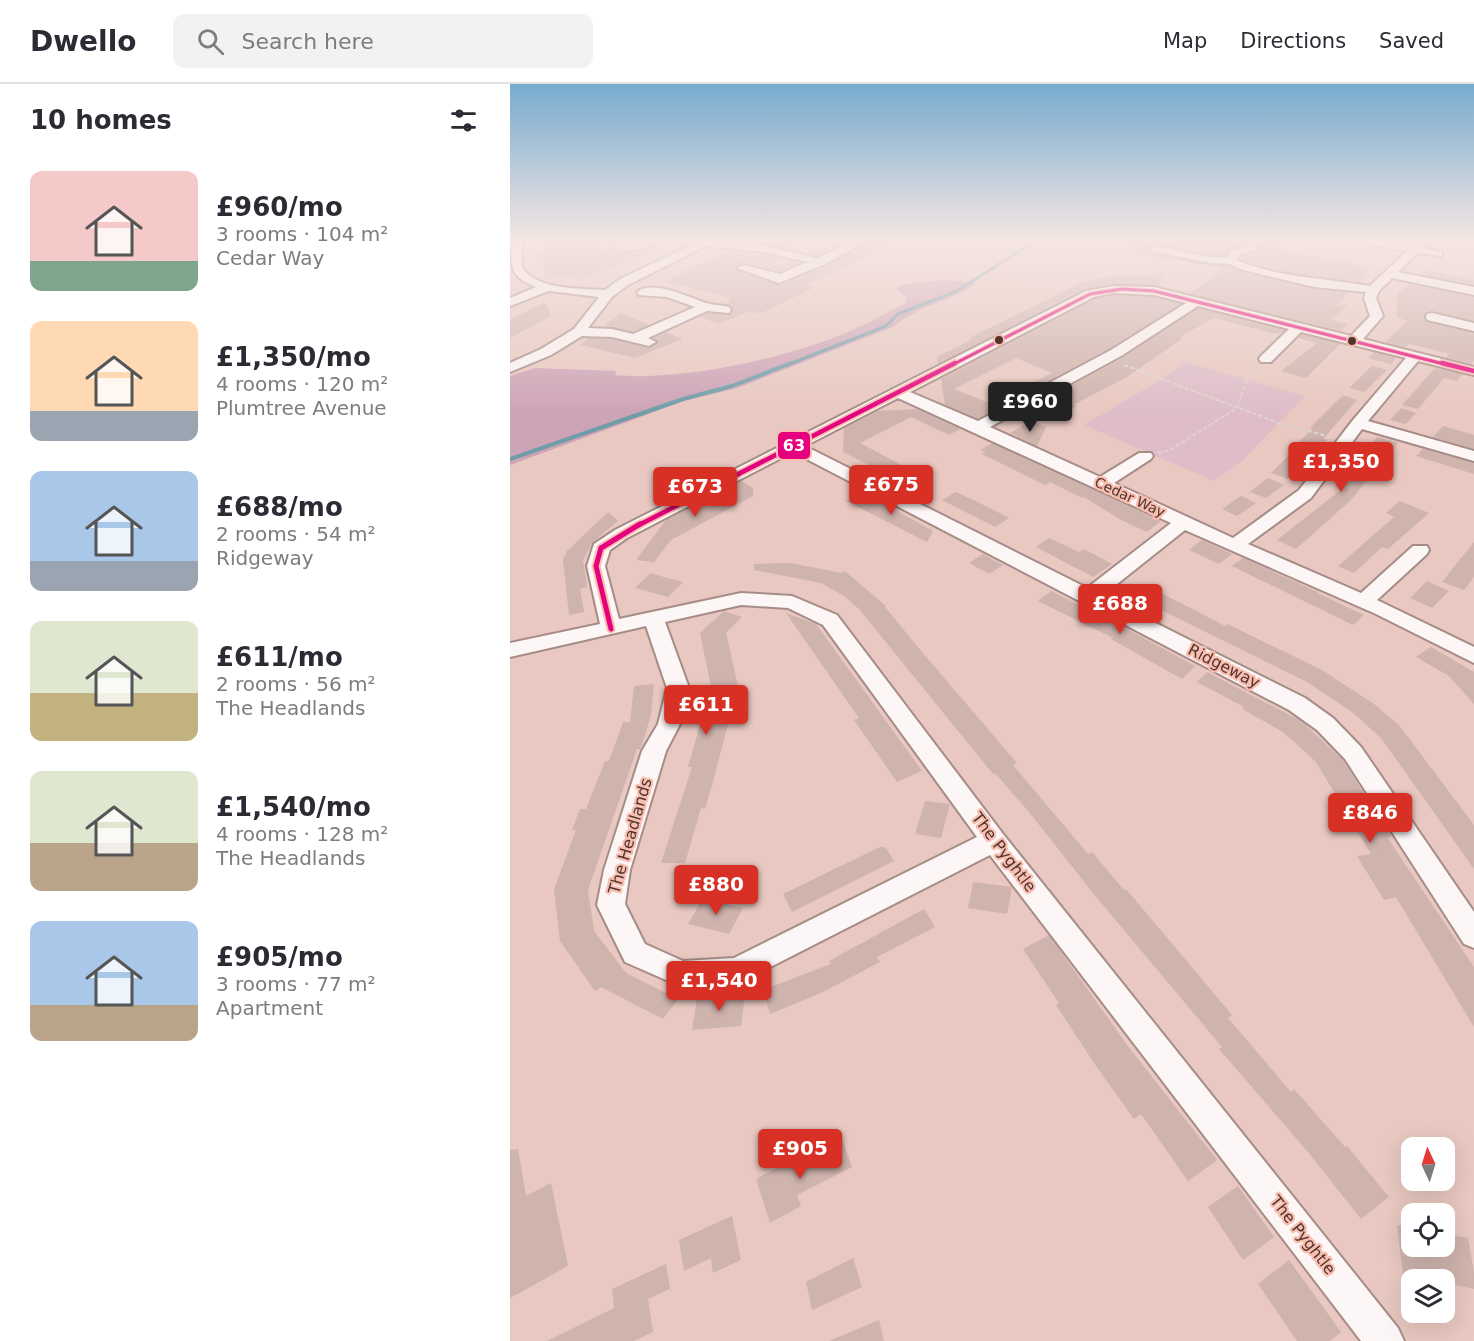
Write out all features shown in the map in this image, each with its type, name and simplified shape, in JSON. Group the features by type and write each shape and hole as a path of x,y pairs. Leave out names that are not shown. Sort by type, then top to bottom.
{"street":[{"path":"510,368 546,352 579,332 605,298"},
{"path":"686,298 705,307 725,310"},
{"path":"611,629 596,566 601,548 621,534 1082,298"},
{"path":"1180,298 1474,371"},
{"path":"1355,340 1377,316 1370,298"},
{"path":"980,426 1105,359 1197,301"},
{"path":"579,332 642,340 705,307"},
{"path":"1431,317 1467,322"},
{"path":"1266,359 1298,327"},
{"path":"1235,545 1305,494 1358,423 1415,356"},
{"name":"Cedar Way","path":"897,392 980,426 1184,522 1364,601 1474,656"},
{"path":"1358,423 1474,456"},
{"name":"Ridgeway","path":"793,446 1297,704 1325,724 1353,753 1474,935"},
{"path":"1102,483 1145,456"},
{"path":"1088,597 1184,522"},
{"path":"1364,601 1420,550"},
{"name":"The Pyghtle","path":"510,650 741,599 792,602 830,620 994,841 1386,1341"},
{"name":"The Headlands","path":"653,617 678,688 669,724 654,751 620,859 610,905 635,953 682,974 737,971 994,841"}],"path":[{"path":"1105,359 1279,423 1345,441"},
{"path":"1145,456 1170,450 1237,408 1246,379"}],"shaded area":[{"path":"907,298 950,298 924,308 893,327 737,388 684,401 510,465 510,376 535,368 616,371 615,375 674,375 741,364 774,357 836,337 906,303"},
{"path":"1184,362 1305,396 1241,462 1214,481 1084,425 1162,379"}],"building":[{"path":"730,298 793,298 762,313 748,312 718,324 700,317 707,313 731,314 733,309 728,305"},
{"path":"1051,298 1068,298 938,364 937,357 973,339 969,338"},
{"path":"1156,298 1180,304 1110,348 1019,397 1011,393 1052,373 1016,358 954,389 999,407 978,419 945,405 941,379 1095,299"},
{"path":"1205,298 1344,298 1335,306 1348,305 1331,320 1348,324 1341,331"},
{"path":"1397,298 1474,298 1474,321 1433,311 1427,312 1424,316 1426,322 1474,333 1474,360 1471,364 1446,358 1449,354 1409,344 1406,347 1385,342 1408,321 1397,317"},
{"path":"545,302 551,316 510,338 510,320"},
{"path":"1198,308 1285,330 1281,333 1271,333 1214,318 1180,337 1183,338 1127,377 1073,405 1077,406 1061,416 1036,405 1122,358"},
{"path":"621,313 649,325 633,332 604,326"},
{"path":"666,332 683,339 635,358 580,345 589,338 612,339 650,348 658,343 653,338"},
{"path":"1302,334 1340,344 1306,378 1281,371 1317,343 1298,338"},
{"path":"1374,352 1396,358 1391,364 1368,358"},
{"path":"1372,366 1387,370 1364,392 1349,388"},
{"path":"1435,368 1463,374 1457,381 1444,378 1418,409 1402,405"},
{"path":"1343,395 1357,400 1323,439 1327,440 1288,479 1271,473 1313,428 1310,428"},
{"path":"1401,408 1416,413 1406,424 1390,420"},
{"path":"917,409 960,429 949,435 911,417 860,443 920,475 905,483 843,452 844,428 878,411"},
{"path":"1031,421 1046,427 1037,446 1010,433"},
{"path":"1443,426 1474,435 1474,449 1433,437"},
{"path":"1377,437 1398,443 1350,501 1296,549 1277,540 1342,489 1336,486 1352,471 1348,470"},
{"path":"992,443 1161,521 1147,532 1121,520 1084,497 1050,482 1045,485 982,454 985,452 980,450"},
{"path":"1423,449 1474,463 1474,474 1416,456"},
{"path":"709,470 725,472 690,490 701,474"},
{"path":"1268,478 1284,485 1266,498 1250,492"},
{"path":"742,481 753,488 753,496 671,540 654,562 636,560 666,520"},
{"path":"863,492 933,531 927,542 846,501"},
{"path":"956,492 1009,518 995,527 942,500"},
{"path":"1241,496 1256,503 1237,516 1222,509"},
{"path":"1400,501 1429,513 1388,549 1382,547 1354,573 1338,566 1394,517 1386,513"},
{"path":"608,512 618,521 593,542 583,560 587,587 580,589 584,612 569,615 563,560 567,551"},
{"path":"1049,538 1079,552 1084,549 1112,564 1093,577 1036,547"},
{"path":"1202,540 1232,554 1219,564 1189,550"},
{"path":"1474,542 1474,577 1464,590 1442,582"},
{"path":"983,554 1003,565 989,574 969,563"},
{"path":"1243,558 1364,615 1353,625 1232,566"},
{"path":"790,563 842,573 845,571 886,606 922,652 1017,763 1013,765 1088,854 1092,852 1124,890 1126,889 1232,1015 1228,1018 1291,1092 1294,1089 1345,1147 1347,1146 1389,1197 1361,1219 1308,1152 1219,1049 1222,1047 1093,893 1029,812 995,773 993,774 859,609 844,596 821,583 754,570 754,564"},
{"path":"651,573 683,582 668,597 635,588"},
{"path":"1427,581 1449,591 1432,608 1410,598"},
{"path":"1148,586 1225,626 1227,624 1322,670 1374,704 1399,725 1474,825 1474,869 1381,738 1352,712 1307,682 1135,597"},
{"path":"1051,591 1195,666 1182,679 1111,639 1113,638 1038,601"},
{"path":"724,611 742,617 726,633 738,686 705,809 701,808 685,863 661,863 692,767 688,767 711,686 700,633"},
{"path":"786,613 816,624 922,771 897,782 854,720 859,718"},
{"path":"1431,647 1474,672 1474,704 1449,676 1416,657"},
{"path":"1207,672 1301,721 1343,760 1391,837 1387,837 1474,967 1474,1027 1396,897 1384,900 1357,856 1371,854 1316,762 1283,732 1242,709 1244,707 1197,682"},
{"path":"654,684 651,715 645,735 640,749 637,749 588,890 594,931 626,973 678,999 663,1019 601,987 595,991 560,941 554,889 576,830 572,830 580,809 586,809 605,761 609,761 623,722 630,722 634,686"},
{"path":"925,801 950,804 941,838 915,834"},
{"path":"880,847 885,847 894,861 792,912 783,894"},
{"path":"973,882 1012,887 1007,914 968,908"},
{"path":"703,898 743,908 729,934 688,924"},
{"path":"924,909 935,927 877,957 880,962 823,992 770,1014 763,990 831,964 829,961"},
{"path":"1049,935 1127,1045 1217,1160 1188,1181 1141,1114 1134,1119 1096,1066 1056,1005 1059,1003 1023,949"},
{"path":"745,995 741,1026 692,1030 697,998"},
{"path":"843,1141 852,1167 797,1195 801,1206 770,1223 756,1179 786,1163 788,1168"},
{"path":"518,1149 526,1196 551,1183 568,1266 510,1298 510,1150"},
{"path":"1238,1186 1274,1237 1243,1260 1208,1207"},
{"path":"732,1216 741,1260 713,1273 711,1258 684,1271 679,1240"},
{"path":"1397,1225 1401,1226 1401,1257 1455,1257 1455,1236 1468,1238 1474,1272 1474,1289 1455,1285 1455,1269 1402,1269"},
{"path":"853,1258 862,1287 812,1310 806,1282"},
{"path":"1289,1260 1341,1332 1330,1341 1297,1341 1258,1284"},
{"path":"666,1264 670,1289 648,1299 653,1332 634,1341 547,1341 614,1308 612,1289"},
{"path":"879,1320 884,1341 829,1341"}],"waterway":[{"path":"787,365 886,326 898,314 940,298"},
{"path":"510,459 683,399 732,386 791,363"}],"transit line":[{"name":"63","path":"611,629 596,566 601,548 621,534 1083,298"},
{"name":"63","path":"1181,298 1474,371"}]}
